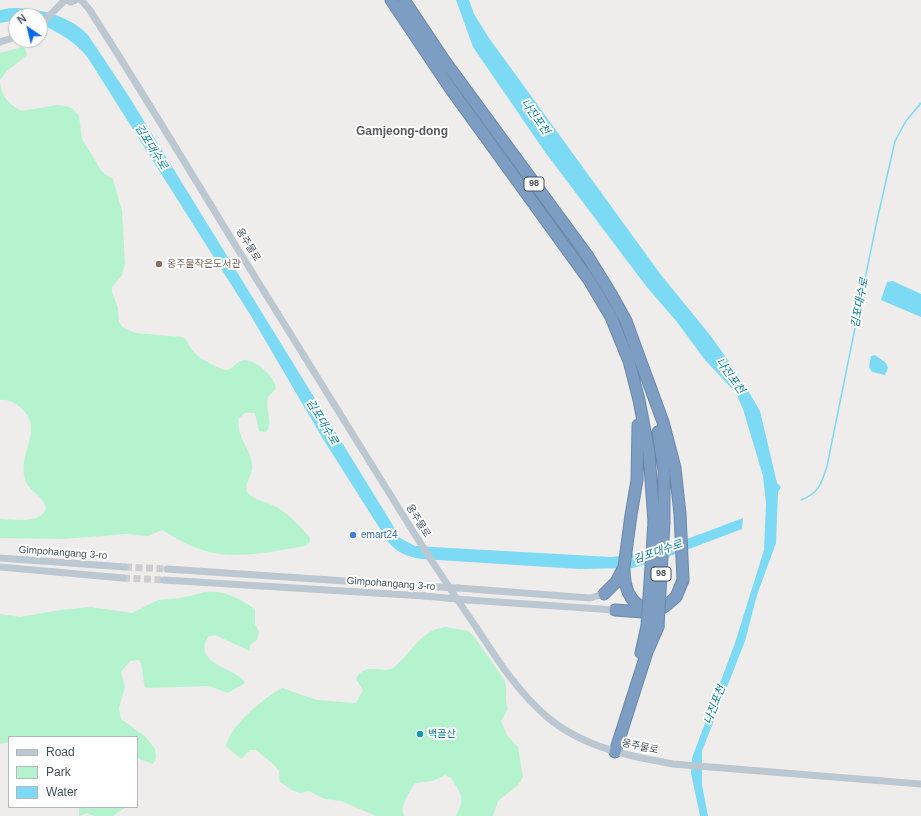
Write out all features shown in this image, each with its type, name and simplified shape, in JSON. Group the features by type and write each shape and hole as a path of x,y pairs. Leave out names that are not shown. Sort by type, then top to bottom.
{"highway":[{"name":"98","path":"391,0 428,57 589,280 611,316 629,361 639,400 647,440 659,522"},
{"name":"98","path":"404,0 444,60 587,256 626,322 647,379 662,452 653,626 647,652 612,751"},
{"path":"632,374 638,424 639,455 637,480 624,567 626,590 634,602 639,606 654,611"},
{"path":"615,610 654,611 670,603 676,596 683,580 680,514 675,468 670,447 647,379"},
{"path":"604,594 616,582 624,567"}],"street":[{"path":"48,18 65,0 71,2 76,0"},
{"name":"옹주물로","path":"81,0 89,9 148,101 417,538 502,667 527,697 563,729 591,744 612,751 673,764 921,784"},
{"name":"Gimpohangang 3-ro","path":"0,558 125,567"},
{"name":"Gimpohangang 3-ro","path":"0,567 123,578"},
{"name":"Gimpohangang 3-ro","path":"167,569 590,598 604,594"},
{"name":"Gimpohangang 3-ro","path":"164,580 424,596 615,610"}],"green space":[{"path":"18,48 25,48 27,55 7,71 0,80 0,53"},
{"path":"0,85 9,103 22,111 57,105 67,106 73,109 79,116 82,139 102,172 113,179 122,211 125,264 122,275 112,287 112,292 118,308 119,321 122,327 135,333 182,337 186,339 191,349 198,356 225,370 230,369 241,360 249,360 254,362 273,379 276,389 269,396 268,400 267,405 269,424 266,432 259,431 255,413 245,413 239,418 239,431 252,463 252,470 246,490 256,499 278,508 296,522 310,538 310,542 305,546 281,550 256,554 230,555 217,554 194,547 162,530 148,536 127,534 63,539 0,538 0,519 33,519 39,517 46,508 45,504 29,487 25,479 24,459 31,432 31,424 27,415 20,407 8,400 0,400"},
{"path":"205,592 219,592 243,601 255,609 255,624 259,632 257,640 250,645 250,651 215,635 208,637 205,646 206,654 211,660 242,678 245,683 228,693 209,686 145,687 142,666 139,660 130,661 121,672 125,687 119,708 121,719 145,736 155,749 156,758 153,764 138,758 138,736 8,736 8,742 0,744 0,614 20,617 60,610 91,607 132,613 158,600 181,598"},
{"path":"446,627 468,631 473,635 505,681 506,702 508,709 501,721 507,735 518,747 523,777 518,785 498,801 493,816 456,816 461,805 460,793 451,778 445,775 433,781 415,783 404,804 404,816 376,816 341,801 325,799 309,791 300,793 292,790 280,782 279,771 256,750 250,750 241,759 226,746 234,729 241,721 257,705 282,688 317,700 356,703 363,690 356,679 359,674 363,671 372,669 392,669 422,638 437,629"},
{"path":"79,808 125,808 113,816 94,816 87,813 79,816"}],"water":[{"name":"나진포천","path":"456,0 469,0 474,14 489,38 661,275 710,335 740,377 760,411 777,483 781,487 778,492 776,543 757,595 745,641 702,751 702,785 708,816 700,816 691,773 692,758 735,643 764,550 766,503 763,476 743,409 736,393 705,360 677,322 646,286 545,152 473,47"},
{"path":"8,9 8,22 0,23 0,10"},
{"path":"48,13 72,22 88,35 128,95 400,538 415,546 611,557 628,555 661,547 743,518 742,529 665,558 633,568 579,569 422,559 408,556 400,552 389,543 323,439 251,316 88,58 78,47 48,28"},
{"path":"893,281 921,294 921,317 881,300 887,282"},
{"path":"875,355 886,363 888,368 885,375 872,372 869,367 871,356"}],"waterway":[{"name":"김포대수로","path":"801,500 812,495 823,478 827,466 876,225 895,141 906,121 921,103"}],"tunnel":[{"path":"125,567 167,569"},
{"path":"123,578 164,580"}],"place":[{"name":"옹주물작은도서관","path":"159,264"},
{"name":"emart24","path":"353,535"},
{"name":"백골산","path":"420,734"}],"district":[{"name":"Gamjeong-dong","path":"402,132"}]}
